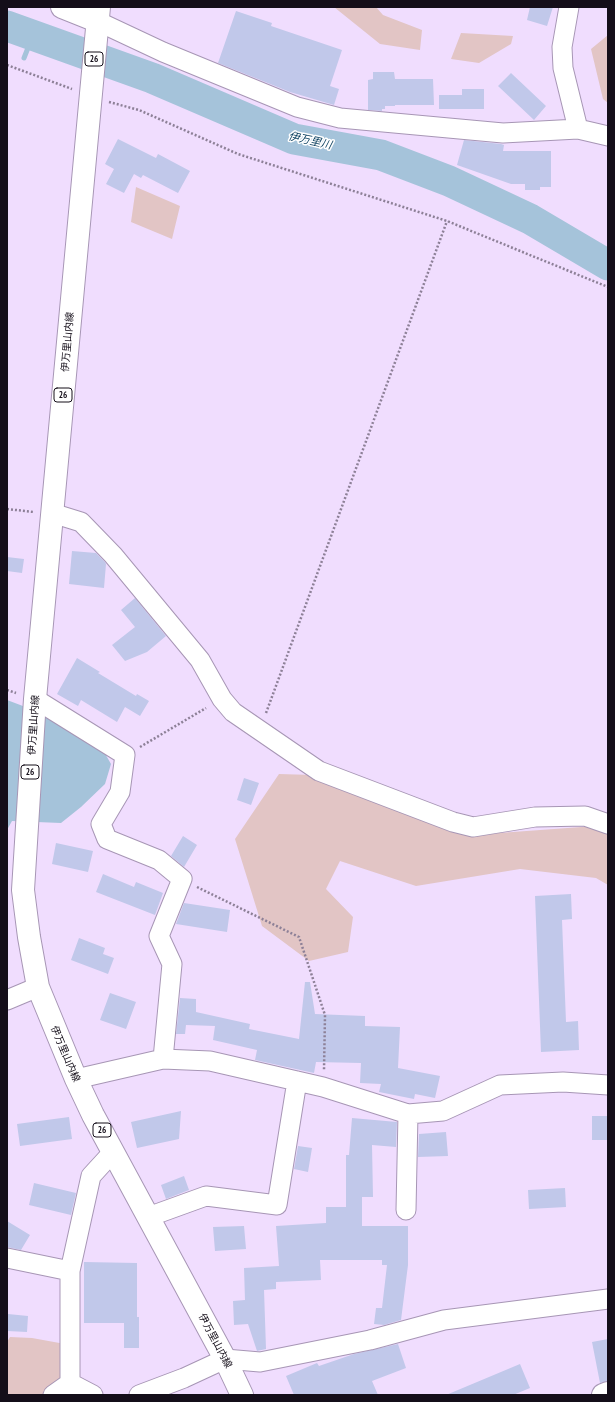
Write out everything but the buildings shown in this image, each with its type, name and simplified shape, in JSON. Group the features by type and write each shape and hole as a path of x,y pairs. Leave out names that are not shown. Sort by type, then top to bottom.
{"main road":[{"path":"62,7 98,18"},
{"name":"伊万里山内線","path":"98,18 35,699 23,890 29,937 38,987 76,1079 113,1152 225,1359 242,1395"},
{"path":"603,1395 608,1394"}],"street":[{"path":"569,7 562,47 563,68 578,129"},
{"path":"98,18 163,52 297,107 340,118 503,133 578,129 608,136"},
{"path":"52,513 81,522 113,555 200,660 222,699 233,712 320,771 453,822 473,827 535,817 585,816 608,824"},
{"path":"35,699 125,755 120,792 101,824 106,839 159,860 182,879 159,936 172,964 163,1059"},
{"path":"7,1000 38,987"},
{"path":"76,1079 163,1059 210,1061 323,1087 408,1114 443,1111 500,1085 563,1082 608,1085"},
{"path":"148,1217 206,1196 277,1205 297,1081"},
{"path":"406,1210 408,1114"},
{"path":"70,1383 70,1271 91,1176 113,1152"},
{"path":"7,1258 70,1271"},
{"path":"139,1395 184,1378 225,1359 260,1362 370,1340 444,1320 608,1299"},
{"path":"53,1395 70,1383"},
{"path":"70,1383 93,1395"}],"path":[{"path":"7,65 139,110 238,154 447,221 608,287"},
{"path":"260,730 447,221"},
{"path":"7,509 52,513"},
{"path":"125,755 222,699"},
{"path":"182,879 299,937 325,1015 323,1087"}],"shaded area":[{"path":"334,7 376,7 383,15 422,30 420,50 380,44"},
{"path":"461,33 513,36 511,44 479,63 451,59"},
{"path":"608,35 608,103 603,99 591,49"},
{"path":"136,187 180,206 172,239 131,222"},
{"path":"279,774 313,775 472,835 595,826 608,832 608,885 596,878 520,869 416,886 340,861 326,889 353,917 348,952 309,961 262,926 235,839"},
{"path":"10,1337 32,1338 65,1344 81,1395 7,1395 7,1342"}],"water":[{"path":"7,700 52,717 103,750 111,764 105,784 81,807 61,823 12,821 7,830"}],"waterway":[{"name":"伊万里川","path":"7,26 152,78 294,139 381,155 449,181 530,219 608,265"},
{"path":"24,58 33,35"}]}
